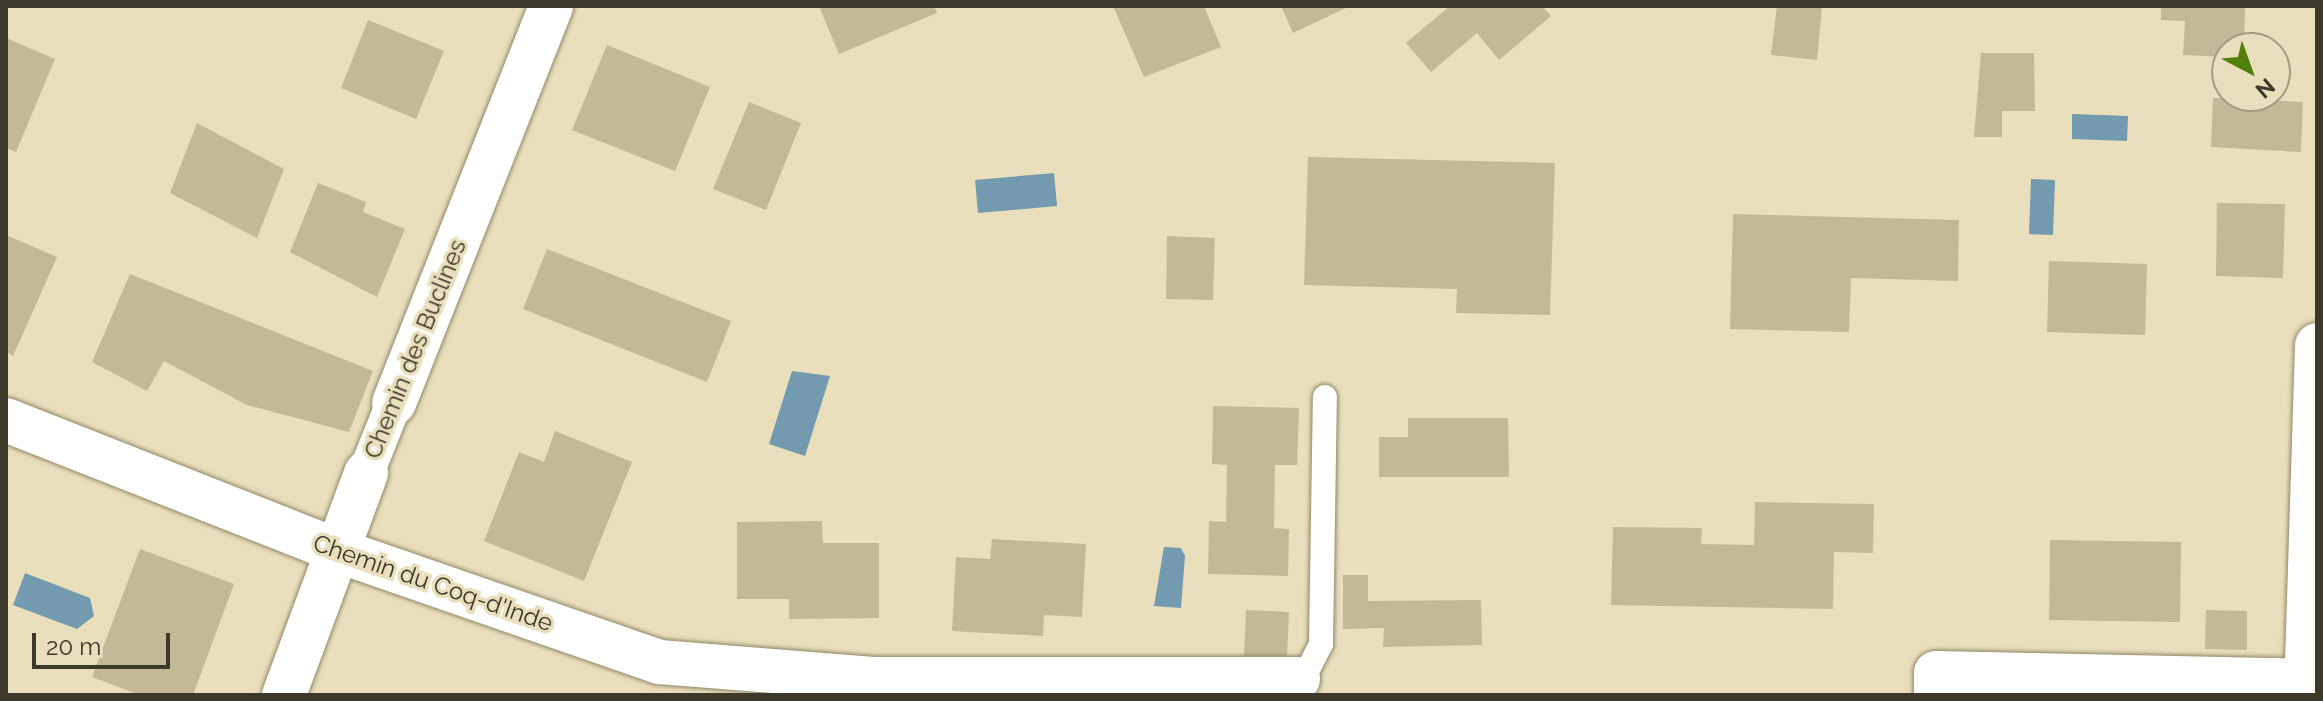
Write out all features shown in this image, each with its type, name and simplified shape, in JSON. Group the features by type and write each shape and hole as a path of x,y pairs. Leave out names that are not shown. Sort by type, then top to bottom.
{"street":[{"name":"Chemin des Buclines","path":"284,695 336,550 551,6"},
{"path":"1936,695 1936,673 2306,688 2317,345"},
{"name":"Chemin du Coq-d'Inde","path":"6,420 336,550 659,662 876,687 1298,687"}],"lane":[{"path":"1298,687 1321,644 1325,397"}],"water":[{"path":"2072,114 2128,116 2127,141 2072,139"},
{"path":"1054,173 1057,206 978,213 975,180"},
{"path":"2031,179 2055,180 2053,235 2029,234"},
{"path":"792,371 830,376 805,456 769,444"},
{"path":"1164,547 1181,548 1185,556 1181,608 1154,606"},
{"path":"25,573 90,598 94,616 77,629 13,605"}],"building":[{"path":"819,6 934,6 937,13 839,54"},
{"path":"1113,6 1204,6 1221,47 1144,77"},
{"path":"1281,6 1350,6 1293,33"},
{"path":"1450,6 1542,6 1551,16 1499,60 1477,33 1431,72 1406,43"},
{"path":"1777,6 1822,6 1817,60 1771,55"},
{"path":"2161,6 2245,6 2244,32 2211,32 2211,56 2183,55 2185,21 2161,20"},
{"path":"368,20 444,51 416,119 341,88"},
{"path":"6,38 55,59 16,152 6,148"},
{"path":"607,45 710,87 675,171 572,130"},
{"path":"1981,53 2034,53 2035,111 2002,111 2002,137 1974,137"},
{"path":"2291,101 2303,102 2301,152 2211,147 2212,112 2291,112"},
{"path":"749,102 801,123 766,210 713,189"},
{"path":"197,123 284,169 257,238 170,193"},
{"path":"1308,157 1555,163 1550,315 1456,313 1457,289 1304,285"},
{"path":"318,183 366,202 363,212 405,229 377,297 290,252"},
{"path":"2217,203 2285,204 2283,278 2216,276"},
{"path":"1733,214 1959,220 1958,281 1851,278 1849,332 1730,329"},
{"path":"6,235 57,257 13,356 6,352"},
{"path":"1167,236 1215,238 1213,300 1166,299"},
{"path":"547,249 731,321 707,382 523,309"},
{"path":"2049,261 2147,264 2145,335 2047,332"},
{"path":"130,274 373,371 349,432 247,405 164,361 147,391 92,362"},
{"path":"1213,406 1299,408 1297,465 1275,465 1274,528 1289,529 1288,576 1208,574 1209,521 1226,522 1227,465 1212,464"},
{"path":"1408,418 1508,418 1509,477 1379,477 1379,437 1408,437"},
{"path":"555,431 632,462 584,581 484,541 519,452 544,462"},
{"path":"1755,502 1874,504 1873,553 1834,552 1833,609 1611,605 1613,527 1702,528 1701,544 1754,545"},
{"path":"822,521 823,543 879,543 879,618 789,619 789,599 737,599 737,522"},
{"path":"992,539 1086,544 1082,617 1044,615 1043,636 952,631 956,557 990,559"},
{"path":"2050,540 2181,542 2180,622 2049,620"},
{"path":"140,549 234,584 193,695 140,695 92,677"},
{"path":"1343,575 1368,575 1368,601 1481,600 1482,645 1383,647 1384,628 1343,629"},
{"path":"1246,610 1289,612 1287,656 1244,656"},
{"path":"2206,610 2247,611 2247,650 2205,649"}]}
